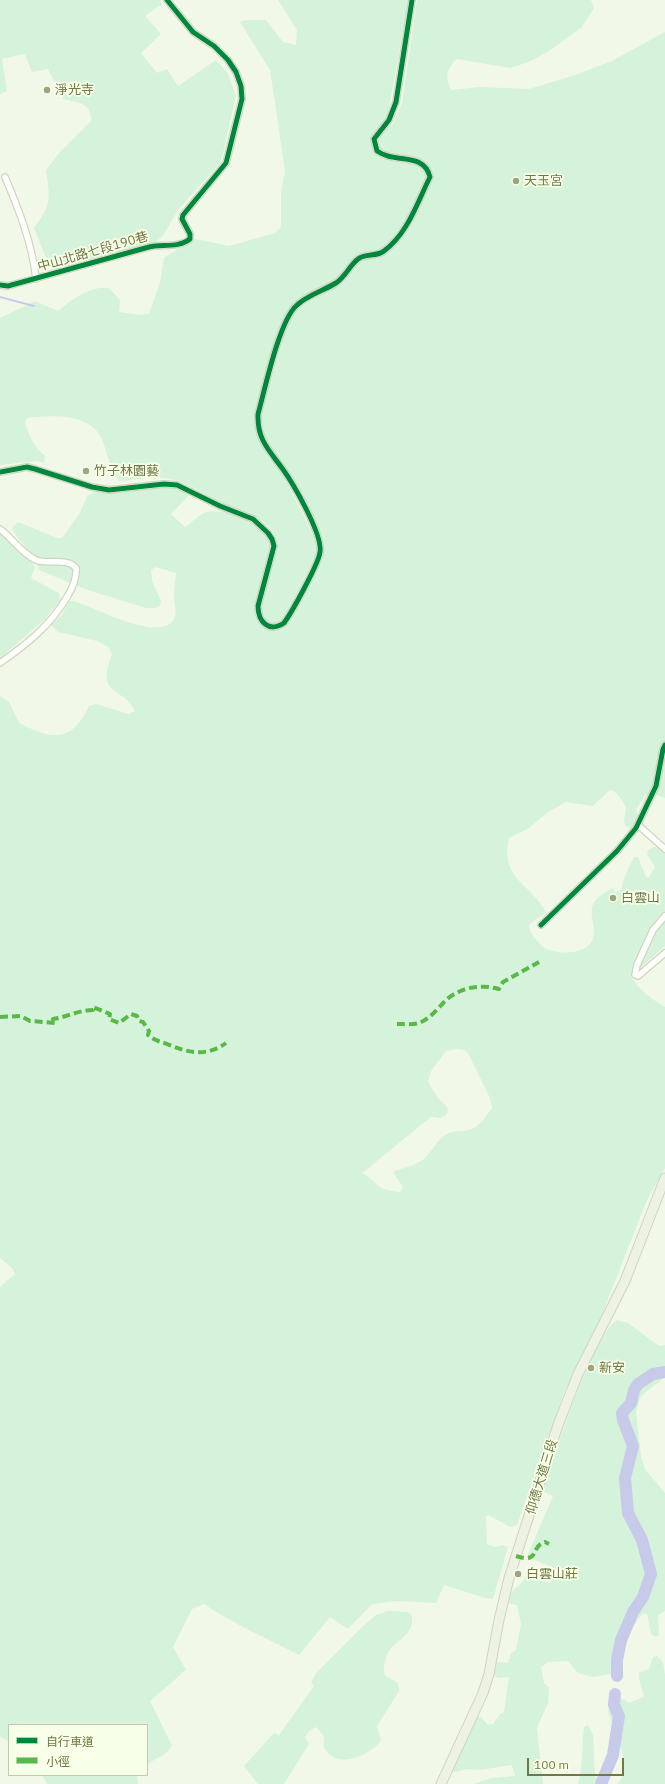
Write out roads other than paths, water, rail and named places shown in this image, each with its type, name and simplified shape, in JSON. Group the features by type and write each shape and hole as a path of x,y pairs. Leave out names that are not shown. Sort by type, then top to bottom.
{"main road":[{"name":"仰德大道三段","path":"441,1784 483,1692 489,1674 499,1620 509,1578 558,1424 578,1374 625,1281 665,1178"}],"street":[{"name":"中山北路七段190巷","path":"0,285 8,286 154,246 173,246 187,242 190,239 190,234 182,218 183,215 221,169 229,156 242,99 241,86 236,72 228,60 214,46 193,32 167,0"},
{"path":"0,472 27,468 36,469 92,487 109,490 164,484 177,485 220,506 253,519 268,532 274,546 258,606 259,615 263,623 271,627 277,627 284,622 316,565 320,554 320,543 312,521 282,468 270,455 262,439 258,427 258,414 281,334 286,320 296,306 314,293 337,282 360,257 383,252 399,238 409,223 430,177 428,169 420,162 388,156 377,151 374,139 388,120 396,102 412,0"},
{"path":"5,177 19,210 34,258 36,279"},
{"path":"0,529 29,556 45,562 70,564 76,568 76,572 72,589 57,614 39,633 0,662"},
{"path":"541,925 617,851 638,825 656,786 665,745"},
{"path":"638,825 665,849"},
{"path":"665,916 653,930 637,965 635,975 638,976 665,953"}],"waterway":[{"path":"0,297 34,306"},
{"path":"617,1676 617,1660 621,1640 633,1612 643,1597 651,1574 642,1540 628,1513 625,1478 633,1446 623,1420 622,1413 631,1403 634,1390 638,1384 653,1374 665,1372"},
{"path":"601,1784 613,1755 619,1716 614,1705 615,1694"}],"place":[{"name":"淨光寺","path":"47,90"},
{"name":"天玉宮","path":"516,181"},
{"name":"竹子林園藝","path":"86,471"},
{"name":"白雲山","path":"613,898"},
{"name":"新安","path":"591,1368"},
{"name":"白雲山莊","path":"518,1574"}]}
